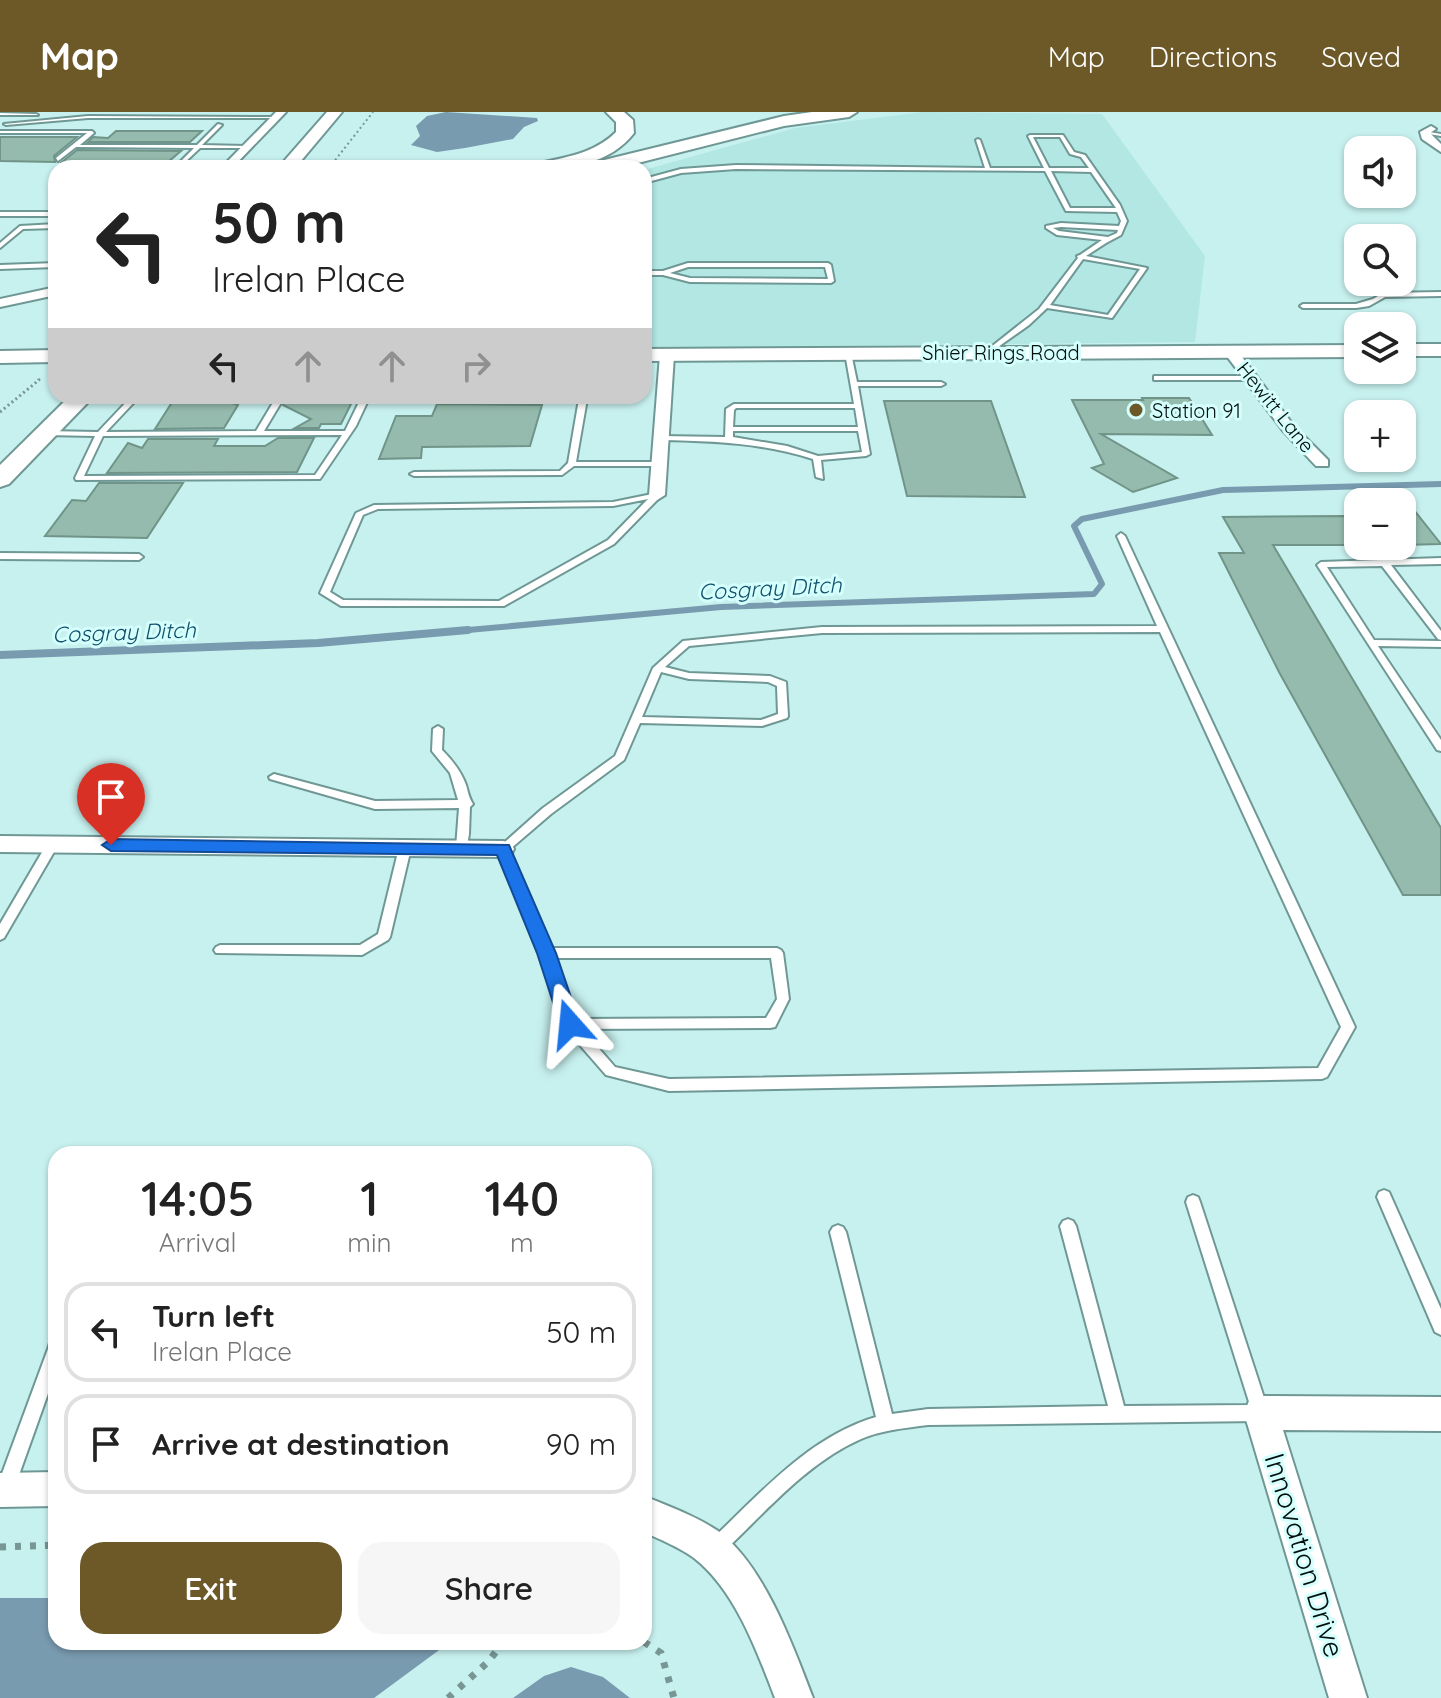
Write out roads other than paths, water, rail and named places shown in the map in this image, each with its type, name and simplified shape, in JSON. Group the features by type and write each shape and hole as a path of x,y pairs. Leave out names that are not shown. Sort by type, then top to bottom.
{"highway":[{"path":"580,160 610,147 625,133 624,120 614,112"},
{"path":"628,160 784,121 849,112"}],"main road":[{"path":"293,160 335,112"},
{"path":"0,345 48,345"},
{"path":"1416,350 1441,350"},
{"name":"Shier Rings Road","path":"652,355 1344,351"},
{"path":"0,357 48,356"},
{"path":"0,479 75,404"}],"street":[{"path":"234,160 278,115"},
{"path":"1433,132 1427,139 1441,149"},
{"path":"0,303 48,293"},
{"name":"Hewitt Lane","path":"1231,352 1289,429 1322,463"},
{"path":"657,495 667,355"},
{"path":"0,844 503,849"},
{"path":"1261,1413 1441,1414"},
{"name":"Innovation Drive","path":"1261,1413 1348,1698"},
{"path":"2,1490 48,1489"},
{"path":"652,1518 707,1544 728,1567 784,1669 794,1698"}],"lane":[{"path":"6,114 88,117 278,115"},
{"path":"0,124 88,117"},
{"path":"58,159 113,117"},
{"path":"185,160 220,125"},
{"path":"0,132 92,132"},
{"path":"988,352 1046,306 1079,257 1090,247 1119,234 1124,221 1119,210 1083,156 1072,153 1061,136 1030,136 1068,210 1119,210"},
{"path":"978,140 988,169"},
{"path":"75,146 246,147"},
{"path":"652,179 705,168 1092,170"},
{"path":"0,214 48,214"},
{"path":"0,246 22,227 48,226"},
{"path":"1108,239 1057,233 1048,227 1121,228"},
{"path":"1046,306 1110,317 1144,268 1079,257"},
{"path":"0,267 48,265"},
{"path":"652,273 690,280 831,281 828,265 688,265 663,273"},
{"path":"1303,306 1358,306 1376,302 1383,295 1441,294"},
{"path":"661,438 729,439 787,448 817,458 866,454 848,353"},
{"path":"1157,378 1251,378"},
{"path":"853,384 941,384"},
{"path":"128,404 100,434 79,478 317,477 347,433 362,404"},
{"path":"259,433 276,404"},
{"path":"414,474 562,473 572,464 582,404"},
{"path":"729,439 730,409 734,406 858,406"},
{"path":"730,429 862,429"},
{"path":"45,433 347,433"},
{"path":"817,458 820,477"},
{"path":"572,464 659,464"},
{"path":"657,495 611,542 501,604 341,603 325,593 360,513 377,507 613,504 657,495"},
{"path":"1121,536 1348,1027 1322,1073 669,1085 611,1071 570,1024 547,953 503,849 547,811 620,758 658,668 686,643 822,630 1163,629"},
{"path":"0,556 139,557"},
{"path":"1441,561 1321,565 1441,748"},
{"path":"1385,563 1441,637"},
{"path":"1371,643 1441,644"},
{"path":"636,720 762,723 783,716 782,684 770,679 689,676 658,668"},
{"path":"438,729 437,751 449,762 467,804 462,848"},
{"path":"274,777 375,805 467,804"},
{"path":"2,929 52,845"},
{"path":"220,950 362,950 384,937 405,848"},
{"path":"547,953 777,953 783,999 770,1023 570,1024"},
{"path":"1384,1197 1441,1327"},
{"path":"713,1550 807,1466 853,1434 886,1422 928,1417 1261,1413 1193,1202"},
{"path":"1068,1226 1118,1414"},
{"path":"838,1232 886,1422"},
{"path":"2,1490 48,1370"}],"waterway":[{"name":"Cosgray Ditch","path":"468,630 721,607 1094,594 1102,584 1074,526 1082,519 1223,490 1441,484"},
{"name":"Cosgray Ditch","path":"0,655 318,643 468,630"},
{"name":"Cosgray Ditch","path":"446,632 468,630"}],"place":[{"name":"Station 91","path":"1136,410"}]}
